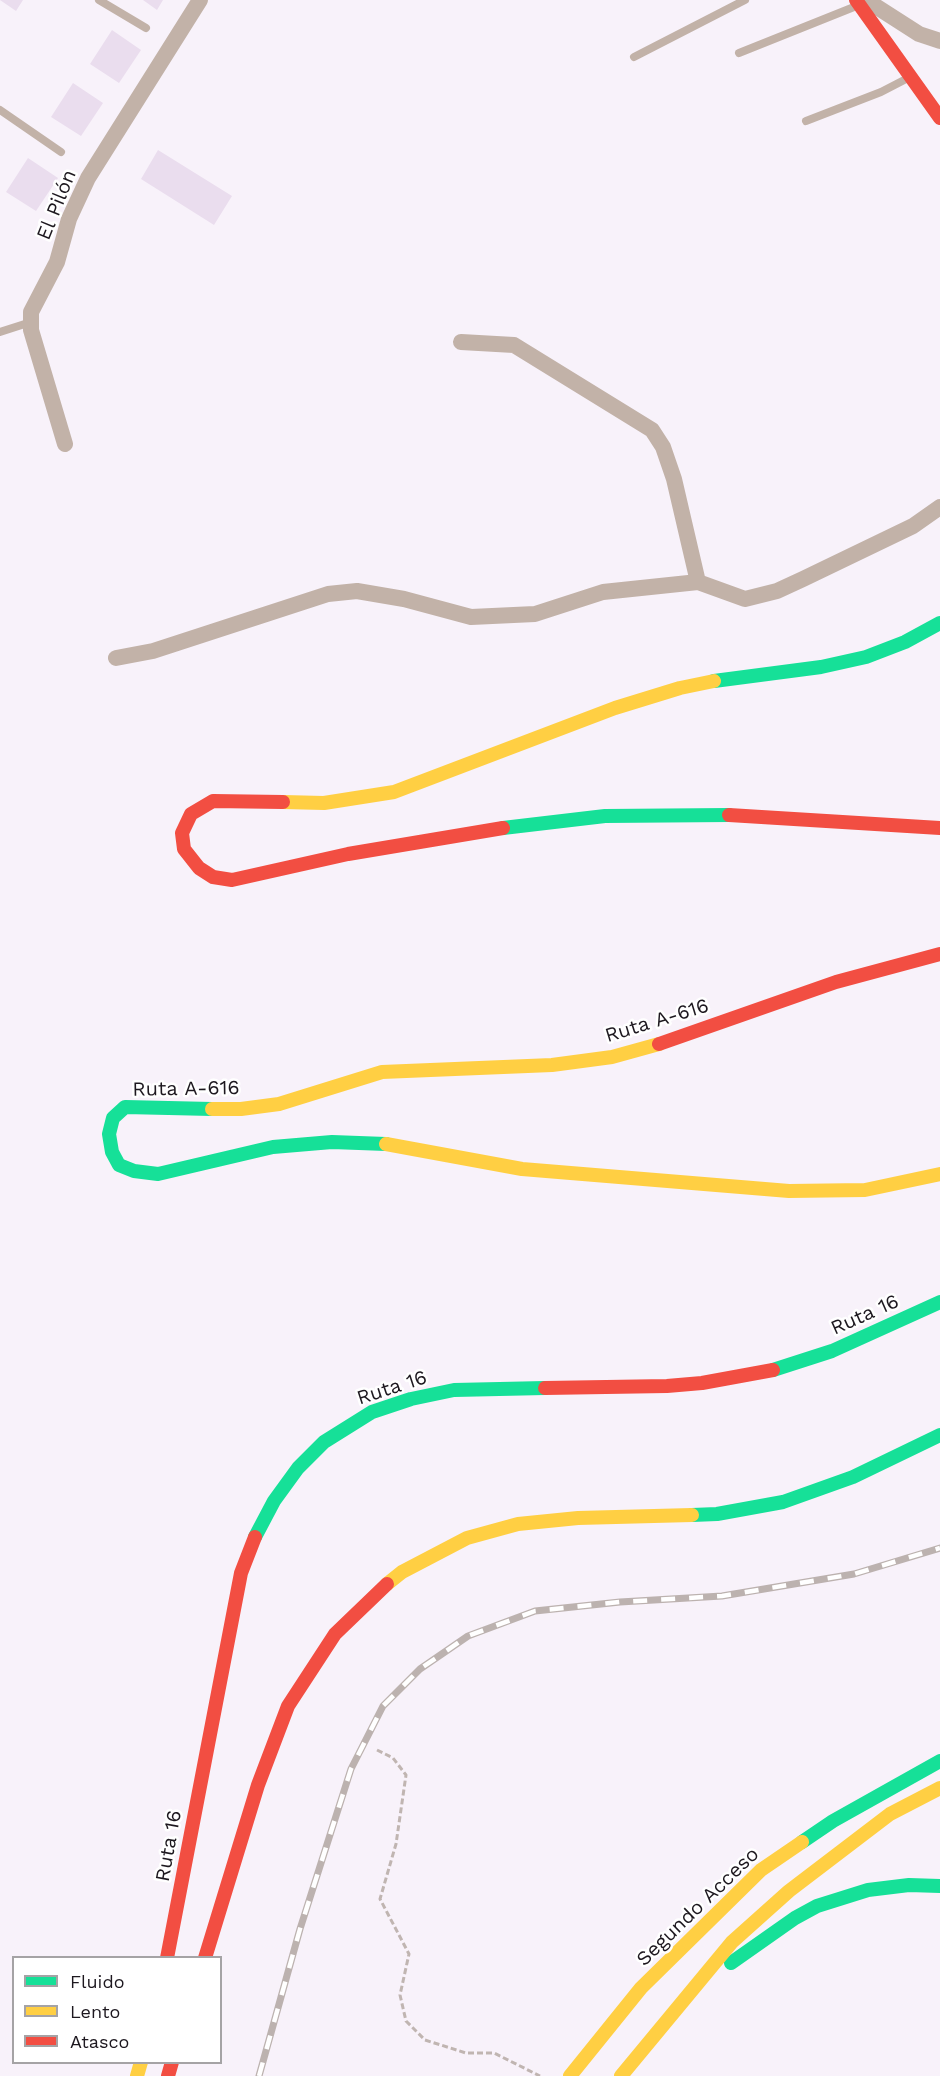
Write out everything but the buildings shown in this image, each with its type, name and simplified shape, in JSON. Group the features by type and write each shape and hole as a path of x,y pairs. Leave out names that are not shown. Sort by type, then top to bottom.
{"main road":[{"path":"860,2 940,118"},
{"path":"940,623 905,642 866,657 821,667 730,678 680,688 615,708 394,792 324,803 213,801 191,814 182,833 184,849 199,868 213,877 232,880 338,855 516,826 605,816 732,815 940,828"},
{"name":"Ruta A-616","path":"940,954 836,982 679,1038 612,1057 552,1065 382,1072 279,1104 241,1109 125,1107 113,1118 109,1134 112,1152 119,1165 134,1171 158,1174 273,1148 332,1142 389,1144 522,1168 789,1191 865,1190 940,1174"},
{"name":"Ruta 16","path":"167,1956 241,1573 255,1536 274,1501 298,1468 324,1442 372,1412 411,1399 454,1390 667,1386 702,1383 773,1370 832,1351 940,1302"},
{"path":"206,1956 258,1785 288,1706 312,1665 335,1634 367,1601 402,1572 467,1538 518,1524 578,1518 717,1514 783,1502 853,1477 940,1435"},
{"name":"Segundo Acceso","path":"570,2076 641,1988 761,1870 850,1810 940,1761"},
{"path":"621,2076 732,1942 789,1891 890,1815 940,1788"},
{"path":"682,2003 744,1953 795,1918 817,1906 868,1890 909,1885 940,1886"}],"street":[{"name":"El Pilón","path":"31,321 31,312 57,262 69,219 88,178 200,0"},
{"path":"860,2 919,34 940,41"},
{"path":"31,321 31,330 65,444"},
{"path":"461,342 514,345 652,430 663,447 674,479 698,582"},
{"path":"116,657 153,651 328,594 357,591 404,599 471,617 535,614 603,592 698,582 745,599 777,591 913,526 940,507"}],"lane":[{"path":"99,0 146,28"},
{"path":"634,57 745,0"},
{"path":"739,53 860,2"},
{"path":"806,121 881,92 910,77"},
{"path":"0,110 61,153"},
{"path":"0,332 31,321"}],"path":[{"path":"377,1750 393,1758 406,1775 396,1844 381,1899 409,1954 400,1995 406,2021 425,2040 466,2053 494,2053 540,2076"}],"railway":[{"path":"259,2076 300,1929 351,1769 383,1706 420,1669 468,1636 535,1611 620,1602 722,1596 854,1574 940,1548"}],"traffic: fast":[{"path":"714,681 821,667 866,657 905,642 940,623"},
{"path":"503,828 605,816 729,815"},
{"path":"212,1109 125,1107 113,1118 109,1134 112,1152 119,1165 134,1171 158,1174 273,1147 332,1142 386,1144"},
{"path":"773,1370 832,1351 940,1302"},
{"path":"255,1537 274,1501 298,1468 324,1442 372,1412 411,1399 454,1390 545,1388"},
{"path":"692,1515 717,1514 783,1502 853,1477 940,1435"},
{"path":"802,1842 833,1821 940,1761"},
{"path":"731,1963 795,1918 817,1906 868,1890 909,1885 940,1886"}],"traffic: slow":[{"path":"283,802 324,803 394,792 615,708 680,688 714,681"},
{"path":"212,1109 241,1109 279,1104 382,1072 552,1065 612,1057 659,1044"},
{"path":"386,1144 522,1169 789,1191 865,1190 940,1174"},
{"path":"387,1584 402,1572 467,1538 518,1524 578,1518 692,1515"},
{"path":"621,2076 732,1942 789,1891 890,1814 940,1788"},
{"path":"570,2076 641,1988 761,1870 802,1842"},
{"path":"137,2076 140,2064"}],"traffic: jam":[{"path":"856,0 940,118"},
{"path":"283,802 213,801 191,814 182,833 184,849 199,868 213,877 232,880 348,854 503,828"},
{"path":"729,815 940,828"},
{"path":"659,1044 836,982 940,954"},
{"path":"545,1388 667,1386 702,1383 773,1370"},
{"path":"167,1956 241,1573 255,1537"},
{"path":"206,1956 258,1785 288,1706 335,1634 387,1584"},
{"path":"168,2076 171,2064"}]}
